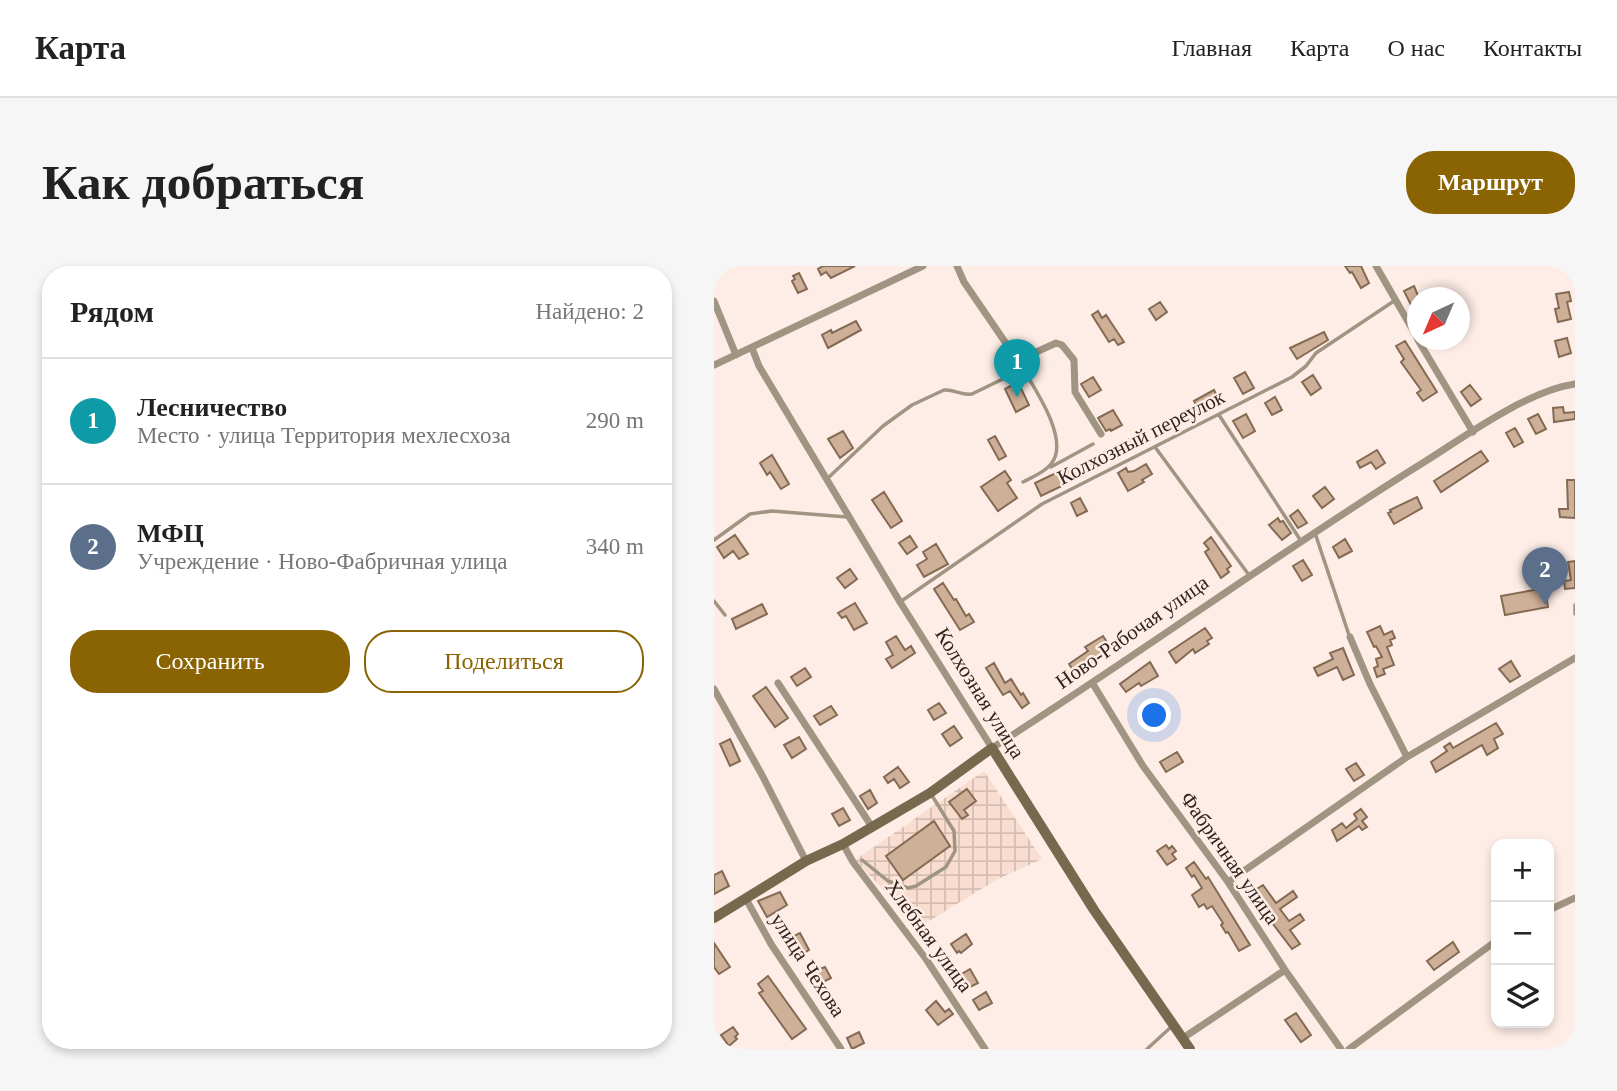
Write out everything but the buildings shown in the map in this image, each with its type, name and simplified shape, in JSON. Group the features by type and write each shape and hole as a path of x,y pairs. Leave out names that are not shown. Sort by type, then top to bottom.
{"street":[{"path":"714,365 923,266"},
{"path":"957,266 964,282 1016,358 1021,359 1056,343 1062,345 1074,360 1074,392 1101,434"},
{"path":"1377,266 1407,320"},
{"path":"714,300 736,355"},
{"name":"Колхозная улица","path":"752,348 759,366 900,602 1094,910 1190,1049"},
{"path":"1425,350 1473,432"},
{"name":"Ново-Рабочая улица","path":"714,918 806,861 843,844 930,793 992,748 1093,684 1249,575 1473,432 1526,401 1575,384"},
{"path":"1350,637 1370,684 1407,757"},
{"path":"1228,882 1407,757 1575,659"},
{"path":"778,683 872,827"},
{"name":"Фабричная улица","path":"1093,684 1143,766 1228,882 1285,970 1341,1049"},
{"path":"714,689 806,861"},
{"name":"Хлебная улица","path":"843,844 853,862 926,959 985,1049"},
{"path":"1554,908 1575,898"},
{"name":"улица Чехова","path":"746,899 771,944 841,1049"},
{"path":"1349,1049 1491,946"},
{"path":"1183,1038 1285,970"}],"lane":[{"name":"Колхозный переулок","path":"900,602 1042,504 1292,377 1306,366 1316,353 1396,300"},
{"path":"1016,358 1048,414 1056,441 1056,455 1046,470"},
{"path":"827,479 883,426 912,405 949,389 972,394 1023,369"},
{"path":"1219,415 1301,541"},
{"path":"1023,482 1093,444"},
{"path":"1155,447 1249,575"},
{"path":"714,540 750,514 772,511 849,517"},
{"path":"1315,532 1350,637"},
{"path":"714,601 725,615"},
{"path":"1575,605 1575,614"},
{"path":"862,860 888,881 908,888 916,886 946,867 955,851 954,831 930,793"},
{"path":"1147,1049 1174,1024"}],"shaded area":[{"path":"984,771 1042,859 998,879 919,927 855,860"}],"place":[{"name":"Лесничество","path":"1017,397"},
{"name":"МФЦ","path":"1545,605"}]}
